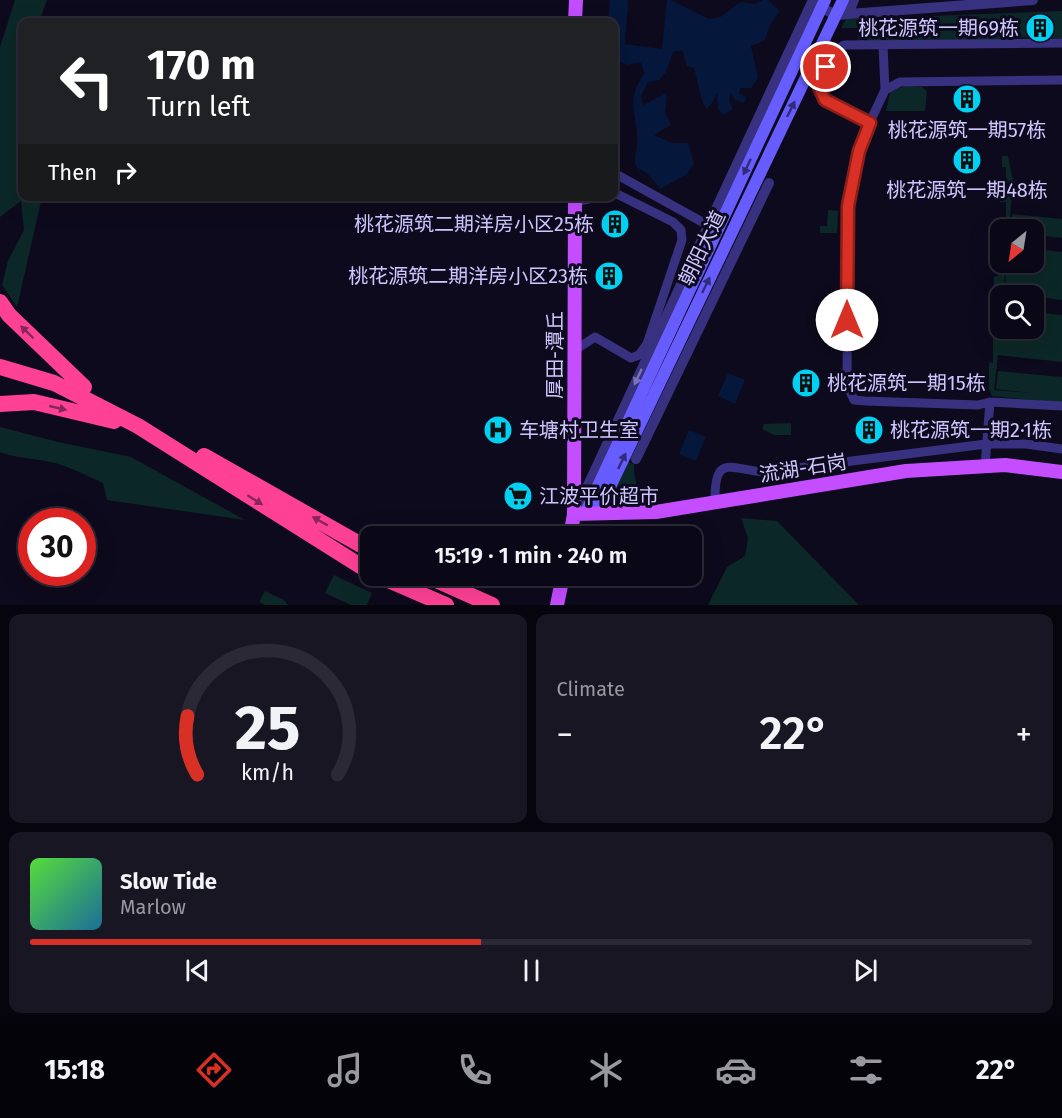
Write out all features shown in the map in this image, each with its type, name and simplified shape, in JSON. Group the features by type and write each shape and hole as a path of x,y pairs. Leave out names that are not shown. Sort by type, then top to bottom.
{"highway":[{"path":"0,302 9,315 84,387"},
{"path":"0,359 84,387 360,544"},
{"path":"0,367 54,383 138,426 360,566"},
{"path":"0,404 34,402 138,426"},
{"path":"402,586 446,605"},
{"path":"449,586 492,605"}],"main road":[{"path":"575,18 576,0"},
{"name":"朝阳大道","path":"585,514 842,15 843,0"},
{"name":"朝阳大道","path":"585,514 673,301 712,227 816,2"},
{"name":"厚田-潭丘","path":"575,201 575,350 585,514"},
{"name":"流湖-石岗","path":"585,514 656,512 906,471 1005,465 1062,472"},
{"path":"577,526 585,514"},
{"path":"557,605 560,586"}],"street":[{"path":"842,15 854,0"},
{"path":"816,2 842,15 1033,0"},
{"path":"870,123 825,100 819,87 837,49 844,45 1062,43"},
{"path":"883,45 885,90 859,151 848,206 847,385 849,393 854,400 865,401 978,405 990,402 1062,406"},
{"path":"885,90 900,82 1062,80"},
{"path":"618,175 712,227"},
{"path":"636,459 769,183"},
{"path":"575,350 595,337 631,358 639,355 673,301 682,240 681,230 673,222 618,194"},
{"path":"985,466 990,402"},
{"path":"715,502 717,475 728,467 734,466 765,472 986,444 1026,444 1062,450"}],"green space":[{"path":"15,0 47,0 40,18 18,18 18,201 21,201 0,217 0,47"},
{"path":"1062,11 1062,38 1009,37 1008,40 858,43 858,28 841,28 846,19"},
{"path":"907,86 922,87 927,91 925,111 886,111 890,92"},
{"path":"1002,156 1008,156 1013,181 1010,219 1006,219 1006,202 1000,202 1000,193 1006,193 1006,167 1002,167"},
{"path":"21,201 41,201 17,307 2,285 8,261 24,230"},
{"path":"828,210 838,211 837,233 820,233 820,226 827,226"},
{"path":"1012,214 1062,219 1062,238 1044,236 1044,219 1011,219"},
{"path":"1044,250 1062,252 1062,300 1044,298 1044,285 1005,285 1006,273 1044,273"},
{"path":"998,273 1005,273 1004,285 994,285 994,277 998,276"},
{"path":"1044,313 1062,315 1062,362 998,355 994,390 1030,393 996,389 998,371 1062,377 1062,403 992,396 989,389 989,362 993,363 993,339 1044,339"},
{"path":"791,423 791,435 774,435 762,429 764,424"},
{"path":"0,427 131,457 245,520 107,500 103,483 86,475 55,463 0,452"},
{"path":"626,461 634,464 638,486 650,504 647,507 614,510 606,503"},
{"path":"741,518 777,521 859,605 708,605 727,567 745,556 748,538"},
{"path":"334,575 372,593 367,605 351,605 325,593"},
{"path":"265,591 284,600 288,605 265,605 259,602"}],"water":[{"path":"610,0 628,0 625,44 662,49 667,0 709,19 720,17 741,2 755,4 768,0 780,11 771,23 765,40 751,46 758,78 751,88 740,88 739,94 746,97 744,103 735,100 731,93 729,101 733,109 723,115 718,108 717,92 707,109 702,101 694,68 687,66 682,50 673,52 666,72 659,80 648,82 641,96 643,105 667,93 665,113 671,125 654,135 672,143 688,143 694,164 686,175 660,189 635,163 637,130 633,99 638,83 644,74 641,62 627,65 618,61 618,18 608,18"},
{"path":"728,373 745,380 735,404 718,396"},
{"path":"689,430 706,437 696,461 679,454"}],"place":[{"name":"桃花源筑一期69栋","path":"1040,28"},
{"name":"桃花源筑一期57栋","path":"967,99"},
{"name":"桃花源筑一期48栋","path":"967,160"},
{"name":"桃花源筑二期洋房小区25栋","path":"615,224"},
{"name":"桃花源筑二期洋房小区23栋","path":"609,276"},
{"name":"桃花源筑一期15栋","path":"806,383"},
{"name":"车塘村卫生室","path":"498,430"},
{"name":"桃花源筑一期2·1栋","path":"869,430"},
{"name":"江波平价超市","path":"518,496"}],"route":[{"path":"826,67 819,87 825,100 870,123 859,151 848,206 847,320"}]}
